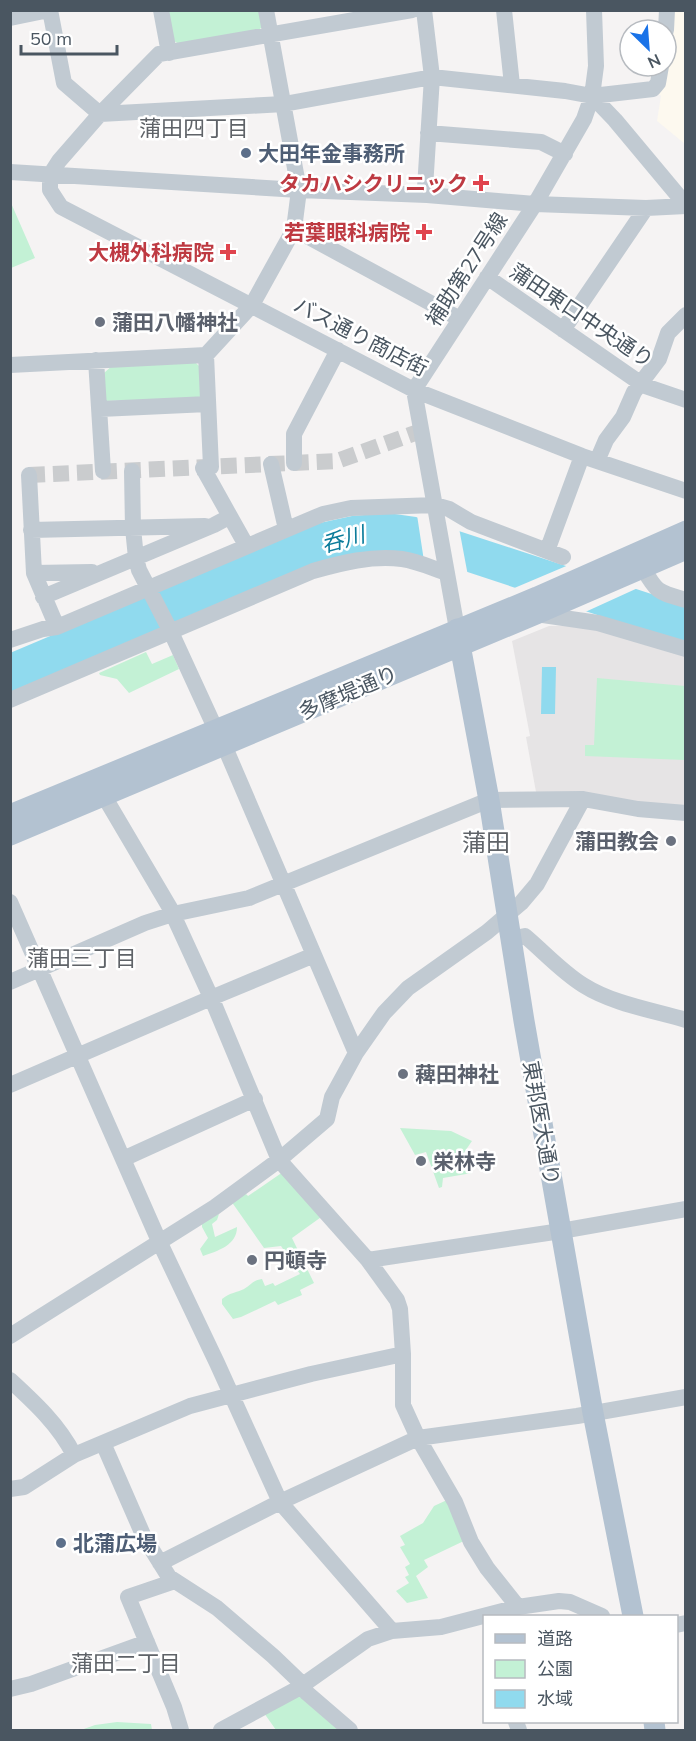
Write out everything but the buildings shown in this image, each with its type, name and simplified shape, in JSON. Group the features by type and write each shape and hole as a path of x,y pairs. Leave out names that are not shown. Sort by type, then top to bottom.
{"main road":[{"name":"多摩堤通り","path":"10,815 220,737 536,605 596,570 686,531"},
{"name":"多摩堤通り","path":"536,605 558,605 686,549"},
{"name":"東邦医大通り","path":"459,637 489,800 593,1413 633,1615"},
{"name":"多摩堤通り","path":"10,835 104,796 220,737"}],"street":[{"path":"10,18 50,10 64,83 100,114 284,104 432,77 592,96 653,89 659,78"},
{"path":"161,10 168,52"},
{"path":"10,365 206,355 252,305 294,230 299,189 266,10"},
{"path":"50,175 100,114 159,54 412,10"},
{"path":"424,10 432,77 425,188 427,195"},
{"path":"504,10 512,85"},
{"name":"補助第27号線","path":"414,390 535,204 585,120 592,96 596,66 594,10"},
{"path":"592,96 615,120 686,206"},
{"path":"428,133 541,142 565,154"},
{"path":"10,172 427,195 535,204 646,208 686,206"},
{"name":"バス通り商店街","path":"50,175 50,190 61,207 414,390 589,459 608,463 686,491"},
{"path":"563,330 646,208"},
{"path":"294,230 460,319"},
{"name":"蒲田東口中央通り","path":"487,277 640,382 686,400"},
{"path":"547,551 589,459 606,440 622,417 640,382 659,359 671,328 686,315"},
{"path":"294,464 294,434 338,350"},
{"path":"206,355 207,468 222,521 246,545"},
{"path":"96,360 103,471"},
{"path":"414,390 459,637"},
{"path":"100,409 208,404"},
{"path":"271,464 286,529"},
{"path":"132,471 136,558 220,737 356,1053"},
{"path":"29,475 34,573 57,627"},
{"path":"10,640 43,629 57,627 150,590 246,545 323,514 351,508 436,513 449,509 471,522 564,557"},
{"path":"32,530 133,528 222,521"},
{"path":"43,597 222,521"},
{"path":"10,700 313,571 336,564 361,560 402,559 447,571"},
{"path":"643,568 653,587 659,593 686,600"},
{"path":"34,573 102,572"},
{"path":"536,605 686,648"},
{"path":"104,796 173,914 255,1099 279,1160 368,1260 397,1300 400,1309 404,1354 403,1405 418,1438 454,1502 471,1542 487,1568 518,1606"},
{"path":"10,982 145,923 173,914 235,901 283,884 489,800 583,800 638,809 686,813"},
{"path":"10,1336 215,1207 279,1160 327,1119 332,1097 356,1053 384,1013 408,988 487,932 521,903 537,884 583,800"},
{"path":"10,902 159,1241 280,1502 392,1631"},
{"path":"511,939 525,936 581,984 595,991 659,1014 686,1020"},
{"path":"10,1085 314,955"},
{"path":"123,1159 255,1099"},
{"path":"368,1260 561,1231 686,1209"},
{"path":"10,1489 24,1487 74,1455 190,1406 311,1374 404,1354"},
{"path":"10,1380 32,1402 37,1404 65,1437 74,1455"},
{"path":"160,1563 280,1502 418,1438 686,1397"},
{"path":"103,1443 144,1537 169,1577 217,1608 273,1656 307,1693 350,1731"},
{"path":"175,1581 128,1597 174,1707 181,1731"},
{"path":"490,1615 518,1606 559,1601 570,1602 599,1615"},
{"path":"221,1731 302,1685 368,1639 392,1631 441,1627 483,1617"},
{"path":"10,1689 31,1684 147,1642"}],"shaded area":[{"path":"667,11 685,11 685,144 657,121 661,96 655,91 661,78 678,78 678,18 667,18"},
{"path":"581,625 685,656 685,808 536,792 526,737 530,736 512,641 549,626"}],"green space":[{"path":"167,11 261,11 264,24 257,33 182,46 174,41"},
{"path":"11,203 35,258 10,268"},
{"path":"194,361 202,369 204,398 104,401 104,373 114,364"},
{"path":"146,652 152,664 173,655 179,669 129,693 117,679 99,673"},
{"path":"597,678 685,686 685,760 585,756 585,745 594,745"},
{"path":"400,1128 451,1131 472,1141 463,1154 472,1173 443,1178 442,1187 439,1188 426,1152 415,1155"},
{"path":"283,1172 324,1215 292,1238 314,1283 300,1290 302,1295 278,1305 275,1301 233,1319 222,1304 222,1299 262,1279 265,1286 273,1283 275,1286 300,1274 281,1246 264,1248 231,1201 246,1194 248,1196"},
{"path":"219,1214 217,1220 212,1224 215,1237 237,1227 236,1233 226,1246 203,1256 200,1249 208,1238 202,1222"},
{"path":"447,1500 468,1539 424,1560 428,1567 416,1576 428,1598 407,1603 396,1591 409,1583 405,1577 409,1575 405,1567 410,1564 400,1547 405,1545 400,1536 423,1523 434,1506"},
{"path":"303,1694 342,1730 276,1730 264,1713"},
{"path":"117,1722 151,1724 152,1730 81,1730 95,1725"}],"water":[{"name":"呑川","path":"388,513 416,517 685,605 685,644 425,558 368,553 11,694 10,653 315,524 352,516"},
{"path":"542,667 556,667 555,714 541,714"}],"pier":[{"path":"417,515 459,528 468,576 424,561"},
{"path":"571,564 640,587 583,613 512,589"}],"tunnel":[{"path":"29,475 337,461 421,431"}],"place":[{"name":"大田年金事務所","path":"246,153"},
{"name":"タカハシクリニック","path":"481,183"},
{"name":"若葉眼科病院","path":"424,232"},
{"name":"大槻外科病院","path":"228,252"},
{"name":"蒲田八幡神社","path":"100,322"},
{"name":"蒲田教会","path":"671,841"},
{"name":"薭田神社","path":"403,1074"},
{"name":"栄林寺","path":"421,1161"},
{"name":"円頓寺","path":"252,1260"},
{"name":"北蒲広場","path":"61,1543"}],"district":[{"name":"蒲田四丁目","path":"194,128"},
{"name":"蒲田","path":"486,842"},
{"name":"蒲田三丁目","path":"82,958"},
{"name":"蒲田二丁目","path":"126,1663"}]}
